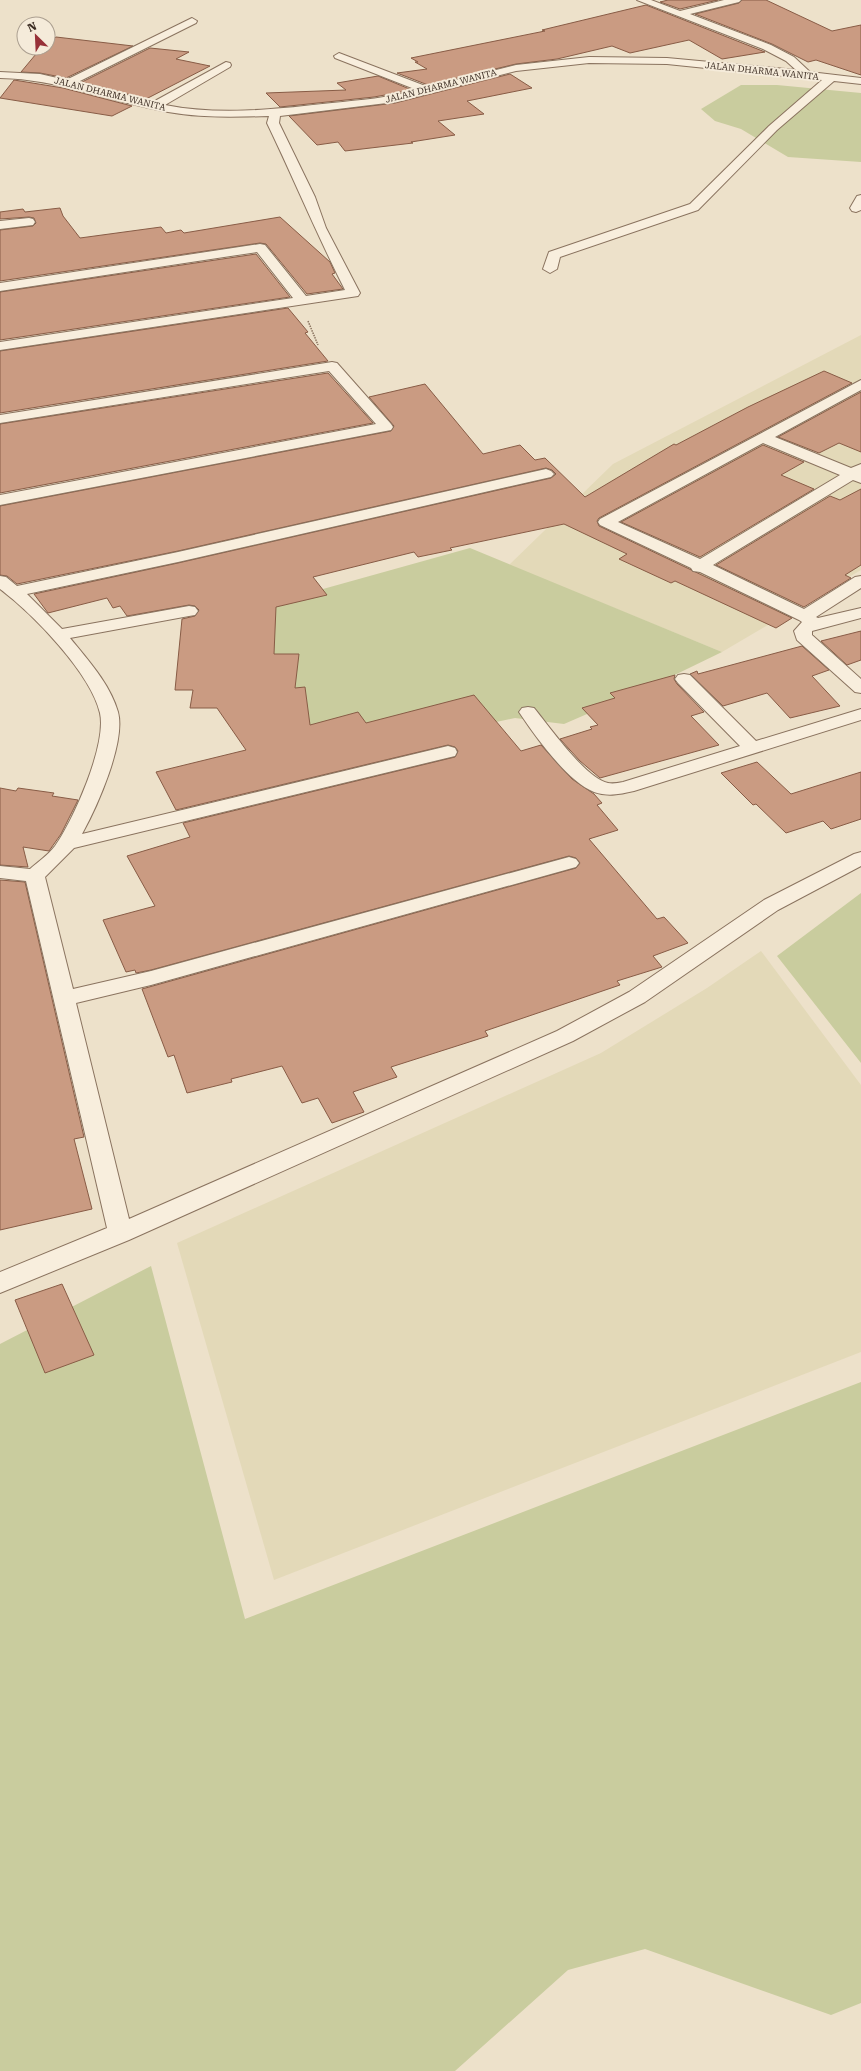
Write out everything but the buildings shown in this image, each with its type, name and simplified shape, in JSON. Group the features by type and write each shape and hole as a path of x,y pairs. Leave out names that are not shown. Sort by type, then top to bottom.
{"street":[{"path":"642,0 767,47 790,59 808,76"},
{"path":"679,14 736,0"},
{"path":"68,83 192,21"},
{"path":"339,56 426,90"},
{"name":"JALAN DHARMA WANITA","path":"0,75 41,77 155,106 195,113 275,113 385,100 468,78 518,67 554,62 595,60 648,60 710,64 861,81"},
{"path":"155,106 226,65"},
{"path":"550,270 554,255 694,207 773,128 831,78"},
{"path":"0,346 352,293 320,228 309,197 273,123 275,113"},
{"path":"0,225 29,222"},
{"path":"0,287 260,248 303,301"},
{"path":"0,419 332,366 386,427 0,500"},
{"path":"861,384 606,522 810,620 861,613"},
{"path":"762,437 858,474"},
{"path":"16,591 178,557 546,474"},
{"path":"699,567 858,474"},
{"path":"0,581 16,591 58,636 94,681 104,698 109,714 109,740 99,776 66,844 35,876"},
{"path":"861,581 810,620 803,631 804,637 861,688"},
{"path":"58,636 189,611"},
{"path":"684,679 753,748"},
{"path":"528,712 582,776 589,782 602,788 618,789 861,714"},
{"path":"66,844 448,752"},
{"path":"0,1283 120,1233 565,1036 637,997 680,969 719,939 771,906 861,858"},
{"path":"65,998 151,978 568,863"},
{"path":"0,872 35,876"},
{"path":"35,876 120,1233"}],"path":[{"path":"303,301 311,328 311,334 332,366"}],"shaded area":[{"path":"861,335 861,570 722,652 509,565 613,464"},
{"path":"761,951 861,1085 861,1352 274,1580 177,1243 601,1053 707,988"}],"green space":[{"path":"741,85 777,85 861,93 861,162 788,157 741,129 715,121 701,109"},
{"path":"470,548 722,652 654,685 564,724 515,718 455,731 285,742 212,620"},
{"path":"861,893 861,1063 777,956"},
{"path":"151,1266 245,1619 861,1382 861,2003 831,2015 645,1949 568,1970 455,2071 0,2071 0,1344"}]}
